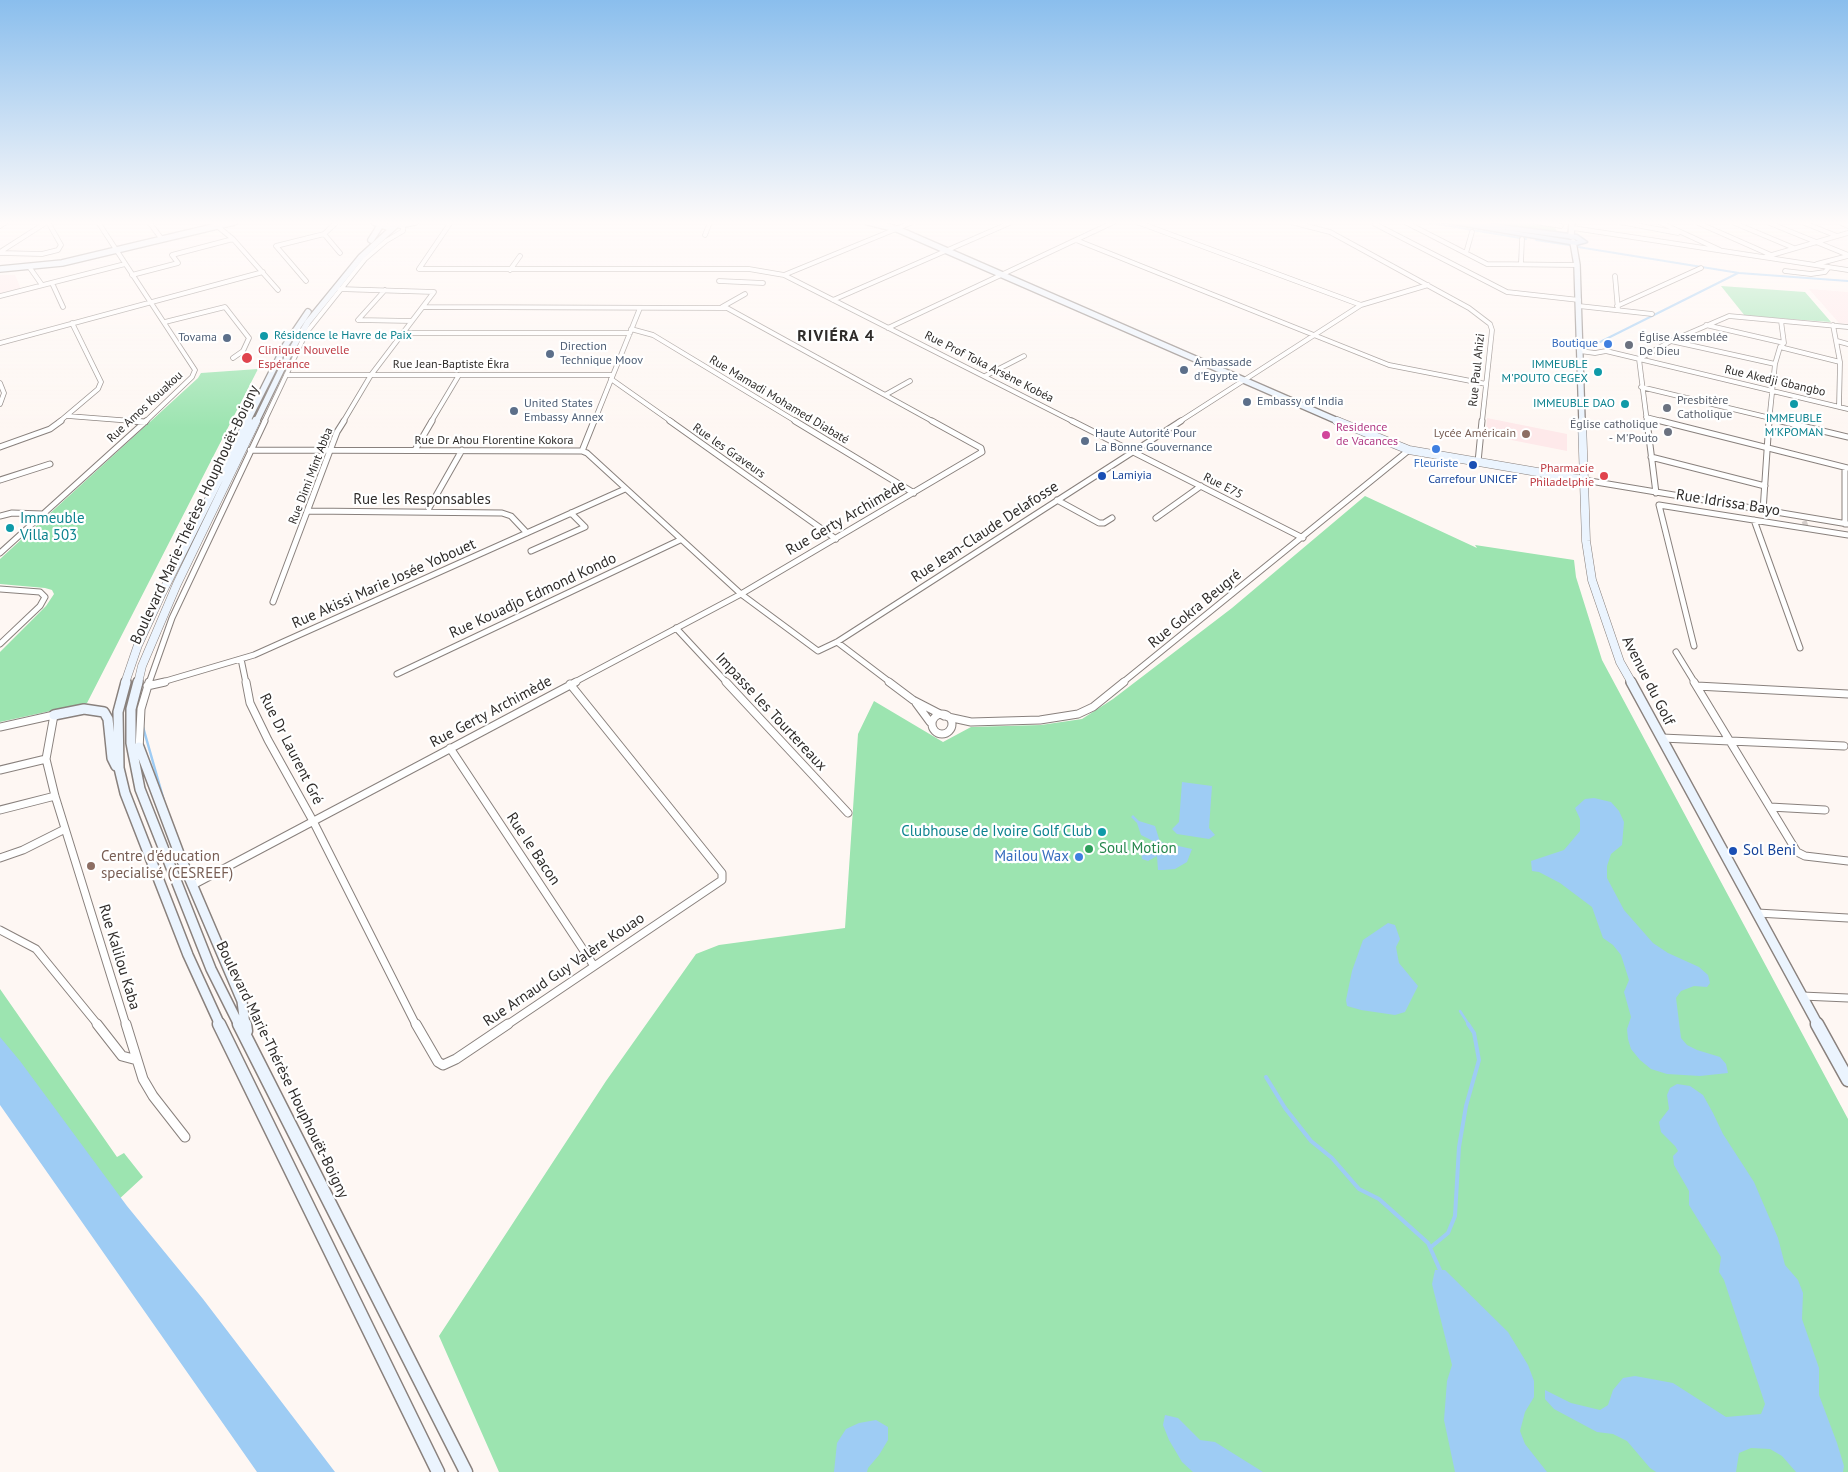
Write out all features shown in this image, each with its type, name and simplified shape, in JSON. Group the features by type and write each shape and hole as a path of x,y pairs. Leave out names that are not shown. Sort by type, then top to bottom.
{"main road":[{"name":"Boulevard Marie-Thérèse Houphouët-Boigny","path":"327,291 294,331 161,595 132,661 121,695 117,735 119,768 126,793 191,964 230,1048 438,1472"},
{"name":"Boulevard Marie-Thérèse Houphouët-Boigny","path":"334,291 299,334 177,584 142,666 134,693 130,733 135,773 148,812 211,968 466,1472"},
{"path":"1041,291 1408,450 1584,480"},
{"name":"Avenue du Golf","path":"1578,291 1586,541 1597,599 1620,662 1848,1080"},
{"path":"54,715 84,709 104,712 108,719 112,758 119,768"},
{"path":"139,747 155,792 242,1001 247,1039"}],"street":[{"path":"0,296 22,291"},
{"path":"55,291 62,307"},
{"name":"Rue Amos Kouakou","path":"0,554 145,422 192,376 195,370 143,291"},
{"path":"0,343 191,291"},
{"path":"135,773 142,709 148,686 172,618 250,450 288,375 306,333 341,291"},
{"path":"384,291 358,320 412,321"},
{"name":"Rue Dimi Mint Abba","path":"273,602 337,432 371,375 424,307 434,291 419,291"},
{"name":"Rue Prof Toka Arsène Kobéa","path":"815,291 1134,451"},
{"path":"833,300 854,291"},
{"path":"888,328 967,291"},
{"path":"1202,291 1396,367 1486,384"},
{"path":"1320,291 1361,306"},
{"name":"Rue Jean-Claude Delafosse","path":"741,594 816,651 820,651 837,642 1313,335 1361,306 1410,291"},
{"name":"Rue Paul Ahizi","path":"1438,291 1479,314 1490,324 1492,330 1478,462"},
{"path":"1504,291 1652,314"},
{"path":"1616,291 1617,308"},
{"path":"1617,308 1653,291"},
{"path":"722,307 745,294"},
{"path":"165,322 225,307 249,338 243,351 233,358"},
{"name":"Rue Gerty Archimède","path":"193,885 741,594 980,454 982,450 731,310 722,307 424,307"},
{"path":"582,451 640,308"},
{"path":"1656,493 1641,387 1639,359 1706,324 1729,316 1848,327"},
{"path":"1781,321 1784,343"},
{"path":"0,447 35,436 68,416 94,393 101,382 72,324"},
{"path":"1706,324 1784,343"},
{"path":"1834,325 1840,362 1839,406"},
{"name":"Rue Mamadi Mohamed Diabaté","path":"404,333 631,331 653,335 914,493"},
{"path":"1671,341 1775,364"},
{"path":"1836,341 1848,344"},
{"path":"1763,511 1771,390 1775,364 1780,347 1784,343"},
{"path":"1780,347 1840,362"},
{"name":"Rue Akedji Gbangbo","path":"1580,351 1595,353 1606,351 1848,409"},
{"path":"984,376 1024,356"},
{"name":"Rue Jean-Baptiste Ékra","path":"288,375 611,377"},
{"path":"415,450 459,375"},
{"name":"Rue les Graveurs","path":"611,377 836,539"},
{"path":"1839,379 1848,382"},
{"path":"885,395 910,381"},
{"path":"0,383 4,393 0,404"},
{"path":"1641,387 1848,437"},
{"path":"68,416 145,422"},
{"path":"1584,480 1763,511 1805,523 1847,524 1847,468 1646,416"},
{"name":"Rue Dr Ahou Florentine Kokora","path":"250,450 582,451 593,456 625,489 741,594"},
{"path":"429,508 462,450"},
{"name":"Rue Gokra Beugré","path":"837,642 913,700 946,716 971,722 1062,718 1078,714 1093,707 1303,538 1408,450"},
{"name":"Rue E75","path":"1134,451 1303,538"},
{"path":"1651,457 1765,486"},
{"path":"0,480 50,464"},
{"path":"1156,518 1201,486"},
{"name":"Rue Akissi Marie Josée Yobouet","path":"148,686 181,678 241,659 287,641 625,489"},
{"path":"1056,500 1099,523 1104,523 1112,518"},
{"name":"Rue Idrissa Bayo","path":"1694,646 1658,506 1754,520 1805,523 1848,535"},
{"name":"Rue les Responsables","path":"308,511 502,513 510,516 527,533"},
{"path":"0,516 12,513 43,514"},
{"path":"531,551 584,527 571,513"},
{"path":"1754,520 1800,648"},
{"name":"Rue Kouadjo Edmond Kondo","path":"397,674 680,540"},
{"path":"0,589 40,592 45,597 40,606 0,644"},
{"name":"Impasse les Tourtereaux","path":"676,628 848,813"},
{"path":"1676,652 1801,855 1848,861"},
{"name":"Rue Dr Laurent Gré","path":"241,659 250,703 313,821"},
{"name":"Rue Arnaud Guy Valère Kouao","path":"313,821 425,1042 438,1062 443,1065 456,1059 718,884 723,877 570,684"},
{"path":"1697,686 1848,694"},
{"name":"Rue Gokra Beugré","path":"913,700 930,722"},
{"path":"0,728 54,715"},
{"name":"Rue Kalilou Kaba","path":"54,715 46,760 65,829 143,1079 153,1096 185,1137"},
{"path":"946,716 953,723 951,729 939,732 932,729 930,722 935,717 946,716"},
{"name":"Rue Gokra Beugré","path":"951,729 971,722"},
{"path":"1662,738 1844,746"},
{"name":"Rue le Bacon","path":"450,748 594,966"},
{"path":"0,770 46,760"},
{"path":"0,810 56,796"},
{"path":"1770,807 1824,810"},
{"path":"0,858 23,850 65,829"},
{"path":"1757,913 1848,918"},
{"path":"0,930 36,949 62,978 122,1056 137,1060"},
{"path":"1802,996 1848,998"}],"shaded area":[{"path":"0,291 14,291 0,294"},
{"path":"1810,291 1848,292 1848,324 1839,323"},
{"name":"Lycée Américain","path":"1487,418 1567,434 1567,451 1486,435"}],"green space":[{"path":"1725,291 1805,292 1831,322 1745,316"},
{"path":"258,369 87,703 0,722 0,652 46,606 54,594 52,590 45,588 0,584 0,559 198,378 201,373"},
{"path":"1365,496 1477,548 1475,545 1574,560 1576,577 1602,660 1848,1119 1848,1472 499,1472 439,1336 606,1081 696,954 719,945 845,928 858,734 874,701 943,742 971,727 1041,725 1082,719 1113,699 1232,608"},
{"path":"0,989 117,1157 124,1153 143,1177 103,1214 0,1066"}],"water":[{"path":"1182,782 1212,786 1209,828 1215,835 1209,839 1177,834 1172,829 1179,822"},
{"path":"1594,798 1611,802 1619,811 1624,822 1622,845 1611,854 1607,866 1607,878 1624,910 1653,943 1668,953 1699,967 1708,975 1710,983 1707,987 1694,986 1681,991 1676,998 1681,1038 1687,1045 1697,1050 1720,1057 1726,1064 1728,1073 1700,1076 1667,1074 1651,1069 1640,1060 1631,1049 1628,1039 1627,1029 1631,1017 1624,992 1629,980 1621,955 1613,945 1603,938 1592,907 1560,883 1539,872 1532,871 1531,861 1564,850 1580,831 1580,819 1575,808 1585,799"},
{"path":"1133,815 1139,821 1155,826 1160,842 1192,849 1187,862 1175,869 1158,870 1157,856 1148,861 1142,859 1141,852 1144,850 1158,851 1159,844 1141,835 1137,823 1131,817"},
{"path":"1388,923 1395,925 1400,939 1396,947 1399,963 1418,986 1405,1012 1395,1015 1347,1006 1346,1000 1352,971 1363,940"},
{"path":"0,1037 20,1061 127,1206 203,1299 335,1472 257,1472 0,1105"},
{"path":"1677,1084 1690,1086 1703,1095 1723,1134 1754,1182 1778,1238 1785,1265 1798,1280 1803,1293 1802,1319 1819,1368 1819,1395 1837,1443 1844,1466 1843,1472 1796,1472 1782,1456 1770,1449 1751,1448 1739,1453 1736,1472 1656,1472 1650,1468 1627,1441 1613,1434 1597,1432 1554,1409 1545,1399 1545,1390 1571,1403 1600,1410 1608,1405 1613,1390 1623,1378 1635,1376 1673,1383 1726,1417 1761,1414 1765,1404 1724,1280 1719,1272 1721,1257 1689,1205 1689,1191 1674,1165 1673,1156 1678,1151 1661,1132 1659,1122 1669,1109 1667,1095 1670,1088"},
{"path":"1435,1270 1445,1270 1508,1332 1528,1365 1534,1381 1534,1397 1525,1412 1520,1431 1525,1444 1547,1472 1455,1472 1444,1420 1447,1381 1452,1365 1432,1284"},
{"path":"1165,1415 1178,1418 1200,1440 1215,1442 1263,1472 1193,1472 1182,1462 1169,1440 1163,1425"},
{"path":"876,1420 888,1427 888,1440 867,1472 834,1472 837,1443 846,1429 859,1423"}],"waterway":[{"path":"1592,346 1703,291"},
{"path":"143,727 164,801"},
{"path":"1460,1011 1469,1025"},
{"path":"1431,1247 1448,1233 1455,1216 1459,1147 1466,1106 1479,1060 1474,1033 1468,1024"},
{"path":"1266,1077 1285,1108 1311,1141 1332,1158 1359,1189 1379,1199 1428,1243 1440,1270"}],"tunnel":[{"path":"1804,521 1806,526"}],"place":[{"name":"Résidence le Havre de Paix","path":"264,336"},
{"name":"Tovama","path":"227,338"},
{"name":"Boutique","path":"1608,344"},
{"name":"Église Assemblée De Dieu","path":"1629,345"},
{"name":"Direction Technique Moov","path":"550,354"},
{"name":"Clinique Nouvelle Espérance","path":"247,358"},
{"name":"Ambassade d'Egypte","path":"1184,370"},
{"name":"IMMEUBLE M'POUTO CEGEX","path":"1598,372"},
{"name":"Embassy of India","path":"1247,402"},
{"name":"IMMEUBLE DAO","path":"1625,404"},
{"name":"IMMEUBLE M'KPOMAN","path":"1794,404"},
{"name":"Presbitère Catholique","path":"1667,408"},
{"name":"United States Embassy Annex","path":"514,411"},
{"name":"Église catholique - M'Pouto","path":"1668,432"},
{"name":"Lycée Américain","path":"1526,434"},
{"name":"Residence de Vacances","path":"1326,435"},
{"name":"Haute Autorité Pour La Bonne Gouvernance","path":"1085,441"},
{"name":"Fleuriste","path":"1436,449"},
{"name":"Carrefour UNICEF","path":"1473,465"},
{"name":"Lamiyia","path":"1102,476"},
{"name":"Pharmacie Philadelphie","path":"1604,476"},
{"name":"Immeuble Villa 503","path":"10,528"},
{"name":"Clubhouse de Ivoire Golf Club","path":"1102,832"},
{"name":"Soul Motion","path":"1089,849"},
{"name":"Sol Beni","path":"1733,851"},
{"name":"Mailou Wax","path":"1079,857"},
{"name":"Centre d'éducation specialisé (CESREEF)","path":"91,866"}],"district":[{"name":"RIVIÉRA 4","path":"836,336"}]}
